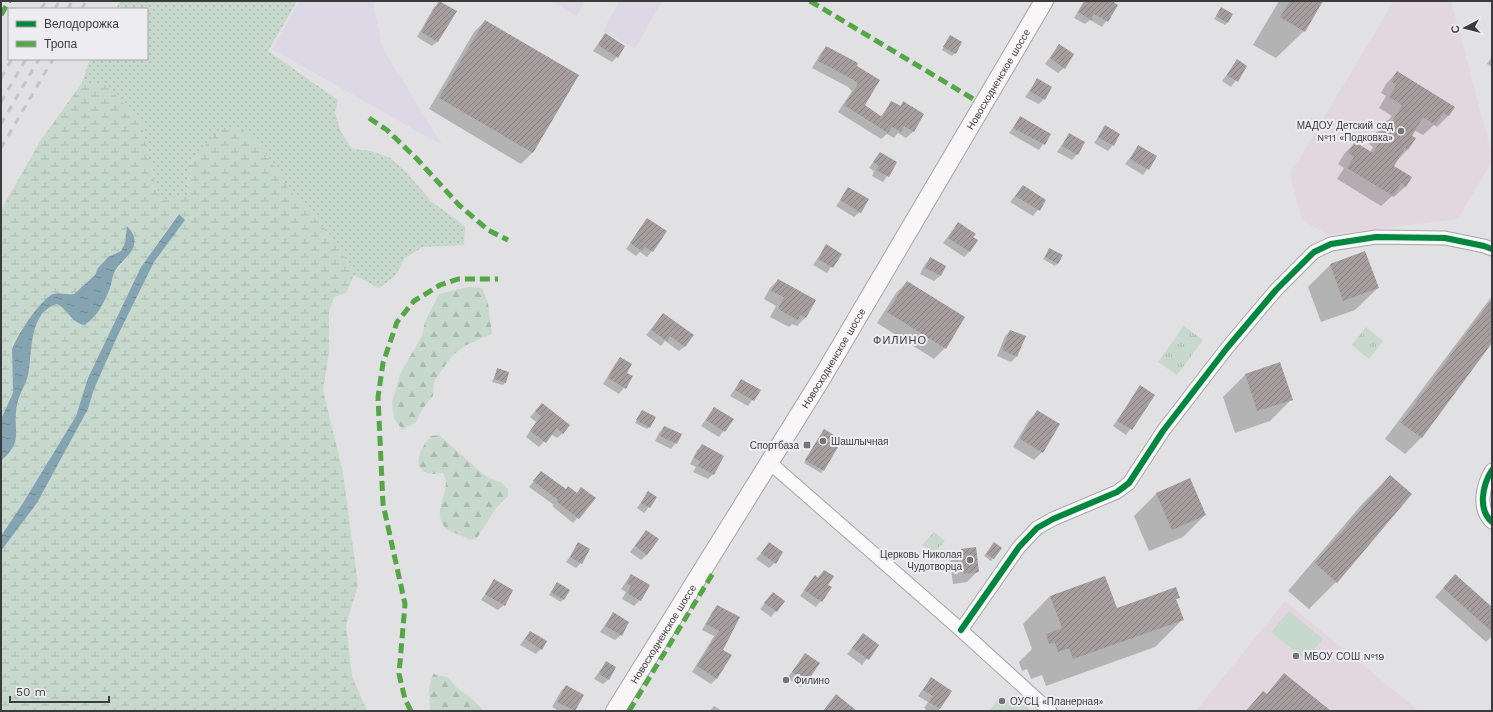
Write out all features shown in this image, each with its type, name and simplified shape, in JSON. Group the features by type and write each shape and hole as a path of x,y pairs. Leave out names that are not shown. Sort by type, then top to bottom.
{"main road":[{"name":"Новосходненское шоссе","path":"615,711 827,369 1044,1"}],"street":[{"path":"961,630 1020,547 1037,528 1053,519 1117,492 1129,483 1163,431 1227,348 1276,290 1314,252 1331,244 1376,237 1445,238 1492,249"},
{"path":"769,462 961,630 1050,711"},
{"path":"1492,470 1488,476 1482,500 1489,519 1492,522"}],"shaded area":[{"path":"300,1 373,1 382,47 442,145 272,49"},
{"path":"552,1 585,1 577,16"},
{"path":"612,1 662,1 635,49 603,31 618,4"},
{"name":"МАДОУ Детский сад №11 «Подковка»","path":"1394,1 1451,1 1492,154 1492,161 1458,219 1328,235 1302,220 1290,174"},
{"name":"МБОУ СОШ №19","path":"1285,601 1419,711 1196,711"}],"green space":[{"path":"120,1 297,1 268,51 338,100 335,113 341,132 352,149 371,151 390,158 405,171 432,202 465,226 464,245 423,247 405,258 395,276 379,288 354,275 337,243 290,191 273,163 192,158 187,195 161,201 149,161 142,124 82,83 90,60 148,60 148,8 116,8"},
{"path":"82,83 106,85 142,124 149,161 161,201 187,195 192,159 221,128 239,127 258,144 273,163 290,191 337,243 354,275 346,293 334,297 329,312 329,352 323,390 343,473 358,585 346,625 352,676 367,711 1,711 1,551 37,503 88,409 94,389 118,335 154,262 184,220 178,214 141,267 88,378 76,416 1,536 1,461 13,447 15,440 17,405 29,373 32,338 37,323 45,311 57,304 64,307 71,319 98,311 111,287 114,273 128,257 127,227 125,244 121,251 108,257 98,268 95,275 74,294 61,293 42,302 35,314 25,324 13,343 13,393 1,419 1,210 41,140"},
{"path":"468,287 482,288 488,303 492,334 464,346 452,356 434,381 433,396 423,408 416,422 402,430 394,418 392,402 400,374 422,336 425,322 439,294"},
{"path":"1184,326 1203,340 1177,375 1158,362"},
{"path":"1366,327 1383,341 1369,359 1352,345"},
{"path":"439,435 485,476 502,483 508,489 508,496 496,508 477,538 470,540 450,531 442,523 440,509 446,487 446,480 443,473 427,473 419,466 420,455 425,444 431,436"},
{"path":"934,532 945,541 933,554 922,545"},
{"path":"1289,611 1323,639 1306,660 1271,632"},
{"path":"433,674 447,677 458,689 470,697 484,711 430,711 429,688"},
{"name":"ОУСЦ «Планерная»","path":"1000,696 1011,703 1018,699 1031,711 990,711"}],"water":[{"path":"179,214 185,220 154,262 118,335 94,389 88,409 37,503 1,551 1,536 76,416 88,378 141,267"},
{"path":"127,226 134,237 134,245 128,256 116,269 106,298 93,318 84,325 75,321 61,306 57,304 48,308 37,323 32,342 28,374 17,405 15,441 13,447 1,461 1,419 13,393 12,350 18,336 29,319 48,297 55,293 74,294 95,275 98,268 108,257 121,251 125,243"}],"building":[{"path":"439,1 457,11 438,42 421,32"},
{"path":"1085,1 1112,1 1118,5 1108,22 1094,14 1091,20 1078,12"},
{"path":"1290,1 1323,1 1305,32 1280,17"},
{"path":"1221,7 1233,14 1228,23 1216,16"},
{"path":"485,20 579,75 533,153 439,98"},
{"path":"605,33 625,46 618,58 598,45"},
{"path":"950,35 962,42 956,54 943,47"},
{"path":"1059,44 1074,54 1065,69 1050,58"},
{"path":"826,46 858,63 857,66 880,80 865,105 882,117 891,101 901,106 903,101 924,114 914,132 904,126 901,132 892,127 888,133 844,105 858,84 854,80 818,61"},
{"path":"1237,59 1247,66 1238,82 1227,75"},
{"path":"1397,71 1455,107 1449,116 1443,113 1435,125 1423,117 1412,136 1416,138 1408,150 1405,148 1394,166 1412,177 1406,187 1401,183 1393,196 1347,168 1354,157 1348,153 1355,142 1373,153 1384,135 1380,133 1387,120 1391,123 1402,105 1389,97 1396,85 1391,81"},
{"path":"1037,78 1052,87 1045,100 1030,91"},
{"path":"1020,116 1051,134 1045,145 1013,128"},
{"path":"1105,125 1120,134 1114,146 1098,137"},
{"path":"1069,133 1085,142 1078,155 1062,146"},
{"path":"1138,145 1157,156 1149,170 1130,159"},
{"path":"880,152 897,162 889,177 876,170 879,166 873,162"},
{"path":"1023,185 1046,200 1040,211 1015,196"},
{"path":"848,187 869,199 861,213 840,200"},
{"path":"647,218 667,231 653,252 645,247 642,251 630,243"},
{"path":"958,222 976,234 973,237 978,240 970,252 948,238"},
{"path":"826,244 842,254 833,268 818,259"},
{"path":"1049,248 1063,255 1058,264 1045,257"},
{"path":"1365,251 1379,288 1343,301 1330,264"},
{"path":"930,257 946,266 941,276 925,268"},
{"path":"778,279 816,300 806,318 800,315 798,320 778,309 784,297 771,291"},
{"path":"907,281 965,317 946,349 887,312"},
{"path":"1492,299 1492,343 1422,438 1401,423"},
{"path":"663,313 694,335 685,347 670,336 667,341 651,330"},
{"path":"1010,330 1026,336 1017,357 1002,350"},
{"path":"620,357 632,364 627,373 633,376 626,389 608,378"},
{"path":"1280,362 1293,400 1257,411 1245,374"},
{"path":"497,368 509,372 506,383 494,379"},
{"path":"741,379 761,390 754,401 735,390"},
{"path":"1140,385 1155,395 1132,430 1117,421"},
{"path":"542,403 570,425 563,434 557,428 546,443 530,431 541,416 535,411"},
{"path":"714,407 734,419 725,432 706,420"},
{"path":"642,410 656,417 650,428 636,420"},
{"path":"1037,410 1060,424 1043,453 1020,439"},
{"path":"664,426 682,434 677,444 660,436"},
{"path":"824,429 842,440 824,471 805,460"},
{"path":"702,444 724,456 714,475 698,466 700,461 694,458"},
{"path":"541,471 566,489 568,486 577,493 581,487 596,498 579,519 556,501 558,500 533,481"},
{"path":"1390,475 1412,494 1337,583 1315,563"},
{"path":"1190,478 1206,515 1172,530 1156,493"},
{"path":"648,491 657,497 650,508 641,503"},
{"path":"646,530 659,539 647,555 635,546"},
{"path":"578,542 590,549 582,564 570,557"},
{"path":"769,542 783,552 776,564 761,553"},
{"path":"994,542 1002,548 994,559 986,554"},
{"name":"Церковь Николая Чудотворца","path":"976,547 979,572 964,574 961,549"},
{"path":"824,570 834,576 828,585 832,587 822,602 804,590 815,575 818,578"},
{"path":"631,574 650,585 641,601 627,593 631,586 626,583"},
{"path":"1455,574 1492,607 1492,632 1443,588"},
{"path":"1105,576 1117,608 1176,587 1180,598 1176,599 1184,620 1073,659 1069,648 1058,652 1055,643 1049,644 1046,634 1062,628 1050,596"},
{"path":"494,579 513,590 505,606 485,594"},
{"path":"557,582 570,590 564,600 551,592"},
{"path":"773,592 785,601 777,612 764,603"},
{"path":"717,605 740,617 723,650 732,655 717,679 697,666 719,631 706,624"},
{"path":"613,612 629,622 622,636 605,626"},
{"path":"530,631 547,641 542,650 525,639"},
{"path":"863,633 879,645 869,660 852,648"},
{"path":"805,653 820,663 807,682 792,672"},
{"path":"606,661 616,667 609,680 599,674"},
{"path":"1284,673 1331,711 1246,711 1263,691 1267,694"},
{"path":"931,677 952,691 940,709 929,702 933,696 923,690"},
{"path":"566,685 584,695 575,711 557,702"},
{"path":"836,694 857,711 823,711"}],"railway":[{"path":"42,8 46,1"},
{"path":"56,8 59,1"},
{"path":"68,8 72,1"},
{"path":"82,8 86,1"},
{"path":"1,78 11,60"},
{"path":"1,102 25,60"},
{"path":"1,124 38,60"},
{"path":"1,148 52,60"}],"marked path":[{"path":"1,15 9,1"},
{"path":"810,1 975,100"},
{"path":"369,118 387,130 417,159 459,205 488,230 508,240"},
{"path":"411,711 405,699 399,674 405,604 383,504 378,397 383,363 397,322 414,301 440,285 458,279 498,279"},
{"path":"629,711 713,573"}],"cycle path":[{"path":"961,630 1019,547 1037,528 1053,519 1117,492 1129,483 1163,431 1227,348 1276,290 1314,252 1331,244 1376,237 1445,238 1492,249"},
{"path":"1492,470 1486,482 1483,496 1484,510 1487,517 1492,522"}],"place":[{"name":"МАДОУ Детский сад №11 «Подковка»","path":"1401,131"},
{"name":"Шашлычная","path":"823,441"},
{"name":"Спортбаза","path":"807,445"},
{"name":"Церковь Николая Чудотворца","path":"970,560"},
{"name":"МБОУ СОШ №19","path":"1296,656"},
{"name":"Филино","path":"786,680"},
{"name":"ОУСЦ «Планерная»","path":"1002,701"}],"district":[{"name":"ФИЛИНО","path":"900,340"}]}
